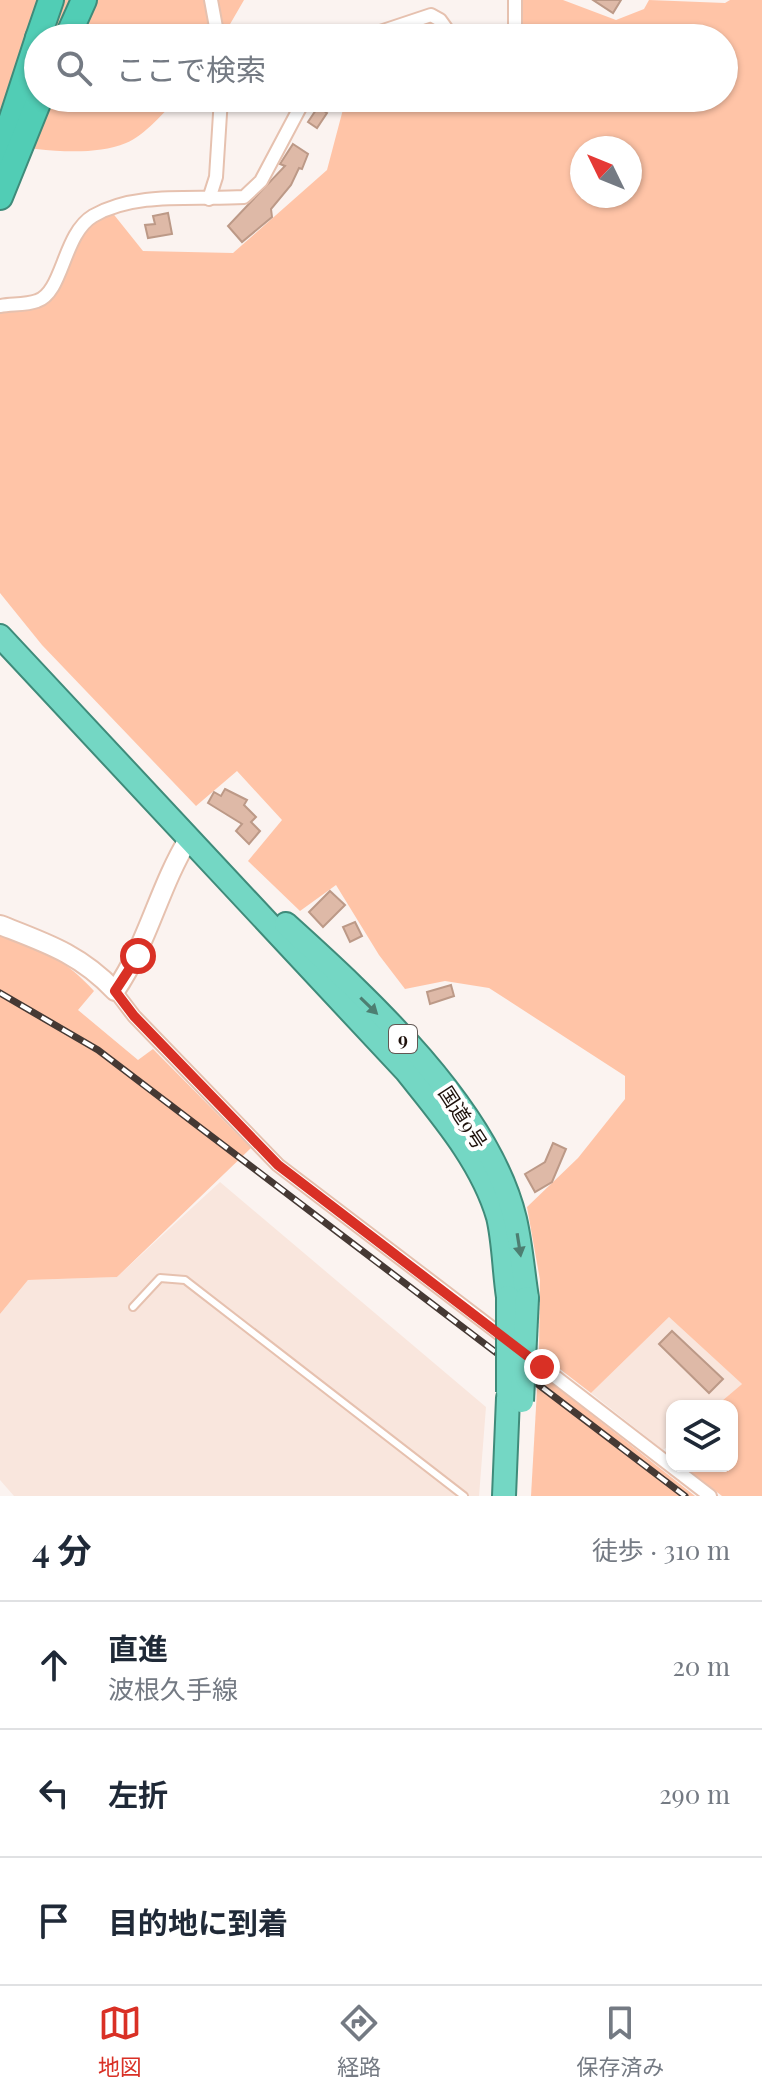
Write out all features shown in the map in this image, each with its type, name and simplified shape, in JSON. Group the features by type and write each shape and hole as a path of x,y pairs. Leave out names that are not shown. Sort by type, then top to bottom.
{"highway":[{"path":"43,24 51,0"},
{"path":"57,24 66,0"},
{"path":"73,24 84,0"},
{"path":"0,155 24,81"},
{"path":"0,166 24,106"},
{"path":"0,197 34,112"},
{"name":"国道9号","path":"0,636 406,1071 451,1128 477,1170 498,1217 517,1297 516,1496"},
{"name":"国道9号","path":"504,1496 515,1399"}],"main road":[{"path":"0,925 60,948 92,966 115,991 138,956 169,871 189,838"}],"street":[{"path":"211,0 215,24"},
{"path":"515,0 515,24"},
{"path":"404,24 431,15 443,24"},
{"path":"209,199 216,177 220,112"},
{"path":"0,306 38,301 47,295 73,235 90,218 118,204 244,197 261,181 298,112"},
{"path":"115,991 134,1016 278,1165 710,1496"}],"lane":[{"path":"133,1307 160,1278 185,1280 463,1496"}],"shaded area":[{"path":"0,0 244,0 230,24 24,24 24,112 165,112 133,140 112,148 80,151 0,145"},
{"path":"519,0 563,0 616,20 644,9 649,0 725,3 730,0 762,0 762,1496 722,1496 691,1472 738,1472 738,1400 723,1400 742,1384 669,1317 591,1393 539,1353 540,1280 527,1207 578,1158 625,1099 625,1076 489,988 445,981 405,989 379,955 336,885 300,911 248,861 282,820 237,771 196,806 42,645 0,593 0,313 33,309 51,295 85,225 111,211 143,251 233,253 327,170 342,112 738,112 738,24 518,24"},
{"path":"430,18 440,24 413,24"},
{"path":"0,932 39,948 73,971 94,991 78,1010 138,1060 153,1049 251,1148 117,1277 28,1280 0,1314"},
{"path":"220,1182 486,1407 479,1496 14,1496 0,1480 0,1314 28,1280 117,1277"},
{"path":"669,1317 742,1384 723,1400 666,1400 666,1448 663,1450 591,1393"},
{"path":"538,1372 695,1496 531,1496"}],"building":[{"path":"593,0 621,0 613,13"},
{"path":"315,112 327,113 317,128 308,122"},
{"path":"293,144 308,154 302,169 299,168 291,185 271,209 272,217 242,242 228,226 285,166 280,164"},
{"path":"168,213 172,234 148,238 145,225 155,224 153,216"},
{"path":"225,789 247,800 244,805 256,817 251,822 260,831 249,844 236,831 242,824 208,803 214,792 221,796"},
{"path":"330,891 345,905 323,927 309,912"},
{"path":"355,922 362,936 350,942 343,927"},
{"path":"451,985 454,996 430,1004 427,992"},
{"path":"553,1143 566,1149 552,1182 535,1192 525,1174 545,1162"},
{"path":"672,1331 723,1379 709,1393 659,1344"}],"railway":[{"path":"0,993 98,1050 685,1496"}],"route":[{"path":"138,956 115,991 134,1016 278,1165 542,1367"}]}
